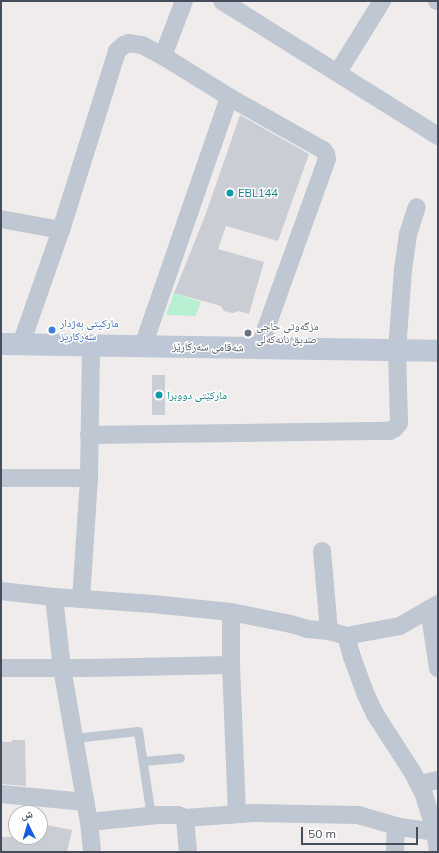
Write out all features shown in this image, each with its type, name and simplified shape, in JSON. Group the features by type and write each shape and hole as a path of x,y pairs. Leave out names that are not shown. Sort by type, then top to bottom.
{"main road":[{"name":"شەقامی سەرکارێز","path":"11,344 438,351"}],"street":[{"path":"163,56 184,1"},
{"path":"222,1 338,72 438,136"},
{"path":"338,72 382,1"},
{"path":"11,344 62,230 117,51 124,45 134,44 142,45 163,56 229,97 323,150 327,156 260,348"},
{"path":"143,346 229,97"},
{"path":"89,435 390,431 395,428 398,423 397,350 402,270 408,234 417,207"},
{"path":"1,219 62,230"},
{"path":"81,599 89,478 91,345"},
{"path":"1,478 89,478"},
{"path":"322,551 329,631"},
{"path":"1,591 231,612 292,624 307,629 329,631 346,636 400,626 434,607 438,668"},
{"path":"54,597 62,668 86,802 92,852"},
{"path":"231,612 231,665 237,814"},
{"path":"346,636 358,676 369,702 419,784 435,832 438,850"},
{"path":"1,668 231,665"},
{"path":"419,784 438,780"},
{"path":"1,794 86,802"},
{"path":"89,822 150,816 178,815 185,818 254,813 358,815 396,826 435,832"},
{"path":"185,818 188,852"},
{"path":"395,852 396,826"}],"lane":[{"path":"74,738 138,731 150,816"},
{"path":"143,761 180,758"}],"green space":[{"path":"174,293 201,302 195,316 166,315"}],"building":[{"path":"240,115 309,154 278,241 226,226 218,249 264,262 249,314 239,311 233,313 224,311 221,306 174,293 205,216"},
{"name":"ماركێتى دووبرا","path":"152,375 165,375 165,415 152,415"},
{"path":"12,740 25,740 26,786 1,784 1,742 12,742"},
{"path":"48,825 72,830 67,852 1,852 1,837 8,837 8,845 48,845"}],"place":[{"name":"EBL144","path":"230,193"},
{"name":"مارکیتی بەژدار سەرکاریز","path":"52,330"},
{"name":"مزگەوتی حاجی صدیق نانەکەلی","path":"248,333"},
{"name":"ماركێتى دووبرا","path":"159,395"}]}
